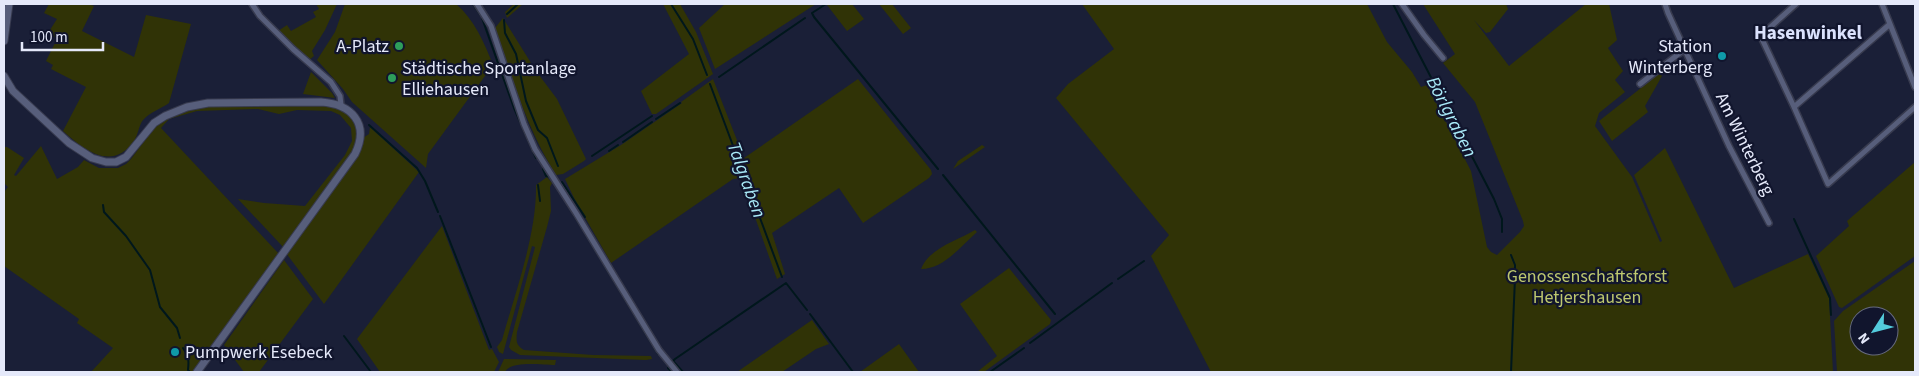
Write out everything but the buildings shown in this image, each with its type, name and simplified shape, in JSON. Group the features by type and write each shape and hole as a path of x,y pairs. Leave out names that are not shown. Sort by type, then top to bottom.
{"street":[{"path":"4,41 9,4"},
{"path":"252,4 260,16 337,89 341,105"},
{"path":"477,4 491,26 524,124 535,149 576,212 659,350 677,372"},
{"path":"1402,4 1443,58"},
{"name":"Am Winterberg","path":"1666,4 1729,146 1769,223"},
{"path":"1796,4 1762,34 1762,39 1828,184 1915,107"},
{"path":"1882,4 1915,87"},
{"path":"1794,107 1890,24"},
{"path":"1640,84 1685,49"},
{"path":"5,80 22,99 74,147 92,158 110,163 119,161 130,154 149,128 161,118 197,104 321,102 341,105 350,110 357,120 360,138 355,154 196,372"}],"green space":[{"path":"49,4 88,4 94,6 82,31 134,57 146,15 191,24 169,103 143,120 134,141 117,155 98,155 89,151 63,131 86,87 51,69 53,65 46,61 57,39 48,33 57,19 44,13"},
{"path":"316,4 337,4 325,30 312,51 314,56 309,60 278,31 287,25 291,31 316,17 313,12 319,9"},
{"name":"Städtische Sportanlage Elliehausen","path":"345,4 456,4 474,24 483,40 493,65 428,154 426,168 352,102 317,60 335,32"},
{"path":"514,4 523,4 507,18 505,12"},
{"path":"663,4 680,4 696,32 713,74 656,114 652,114 641,91 689,54"},
{"path":"725,4 816,4 715,69 699,28"},
{"path":"852,4 864,19 847,31 827,5"},
{"path":"879,4 892,4 911,28 903,34"},
{"name":"Genossenschaftsforst Hetjershausen","path":"1082,4 1367,4 1387,42 1412,72 1421,87 1427,85 1471,171 1487,247 1497,255 1520,232 1524,226 1523,221 1475,102 1443,63 1455,54 1423,4 1506,4 1508,9 1490,32 1486,33 1474,20 1509,66 1586,4 1609,4 1617,40 1608,48 1623,71 1615,80 1625,92 1599,113 1595,126 1632,177 1660,242 1662,241 1634,175 1665,148 1734,288 1808,254 1829,298 1833,372 1211,372 1151,256 1169,235 1056,98 1068,84 1114,49"},
{"path":"503,18 536,71 557,99 586,159 563,174 556,175 537,140 521,103 495,28"},
{"path":"311,72 332,93 335,98 303,94"},
{"path":"1660,73 1662,76 1645,106 1648,112 1612,141 1599,121"},
{"path":"713,79 744,158 858,79 931,170 932,174 929,178 863,223 839,188 772,233 785,274 777,279 741,178 733,179 611,263 565,179 621,145"},
{"path":"322,104 348,113 352,118 356,130 354,150 284,248 238,199 305,206 345,155 352,141 351,128 340,115 331,111 297,110 279,114 258,109 197,111 169,119 161,128 279,254 194,372 91,372 113,348 77,323 79,319 4,266 4,192 8,187 4,183 4,147 24,158 14,175 16,176 41,146 57,179 78,167 84,160 99,168 118,168 126,164 157,124 180,111 204,106"},
{"path":"370,127 419,172 324,304 286,253 362,145 363,138 369,134"},
{"path":"982,145 985,147 953,169 958,161"},
{"path":"1915,162 1915,256 1842,308 1839,307 1816,256 1849,226 1847,221"},
{"path":"547,177 552,183 550,187 551,211 517,332 518,344 524,350 593,355 651,356 652,359 520,355 511,350 509,347 535,247 532,246 503,354 499,352 497,347 502,340 529,243 533,223 536,185"},
{"path":"442,226 489,350 492,349 499,362 494,372 380,372 357,339"},
{"path":"975,230 977,232 945,261 929,268 921,269 937,250"},
{"path":"284,260 313,299 259,372 244,372 224,345"},
{"path":"1915,261 1915,372 1837,372 1834,321 1849,307 1849,356 1899,356 1899,306 1850,306"},
{"path":"1009,268 1051,320 1050,324 984,372 977,372 997,356 960,304"},
{"path":"812,320 829,344 816,349 782,372 737,372"},
{"path":"899,344 919,372 860,372"},
{"path":"504,359 556,360 555,365 520,365 508,368 505,372 498,372"}],"waterway":[{"path":"473,4 481,16"},
{"path":"507,14 518,4"},
{"name":"Talgraben","path":"671,4 693,39 707,75"},
{"path":"826,4 812,13 814,17 938,169"},
{"name":"Börlgraben","path":"1393,4 1494,199 1502,219 1502,232"},
{"path":"482,18 514,108 536,158"},
{"path":"719,77 805,18"},
{"path":"504,20 505,33 516,54 526,101 538,130 547,138 558,166"},
{"name":"Talgraben","path":"710,84 782,277"},
{"path":"656,119 680,103"},
{"path":"592,156 652,116"},
{"path":"623,142 652,122"},
{"path":"369,125 417,168 425,181 438,212"},
{"path":"609,151 618,145"},
{"path":"543,169 546,176 550,177 554,183"},
{"path":"943,175 1055,314"},
{"path":"562,182 585,217"},
{"path":"538,185 540,201"},
{"path":"566,202 583,230"},
{"path":"103,205 104,212 126,236 150,270 160,307 177,328 180,338"},
{"path":"440,216 491,347"},
{"path":"1794,219 1830,298 1831,315"},
{"path":"585,233 658,354"},
{"name":"Börlgraben","path":"1511,255 1515,265 1515,278 1511,372"},
{"path":"1118,279 1144,261"},
{"path":"683,372 673,361 675,359 786,283 807,310"},
{"path":"1030,343 1112,283"},
{"name":"Talgraben","path":"810,314 853,372"},
{"path":"344,336 371,372"},
{"path":"183,348 190,372"},
{"path":"990,372 1024,348"},
{"path":"668,368 672,372"}],"place":[{"name":"A-Platz","path":"399,46"},
{"name":"Station Winterberg","path":"1722,56"},
{"name":"Städtische Sportanlage Elliehausen","path":"392,78"},
{"name":"Pumpwerk Esebeck","path":"175,352"}],"district":[{"name":"Hasenwinkel","path":"1808,33"}]}
